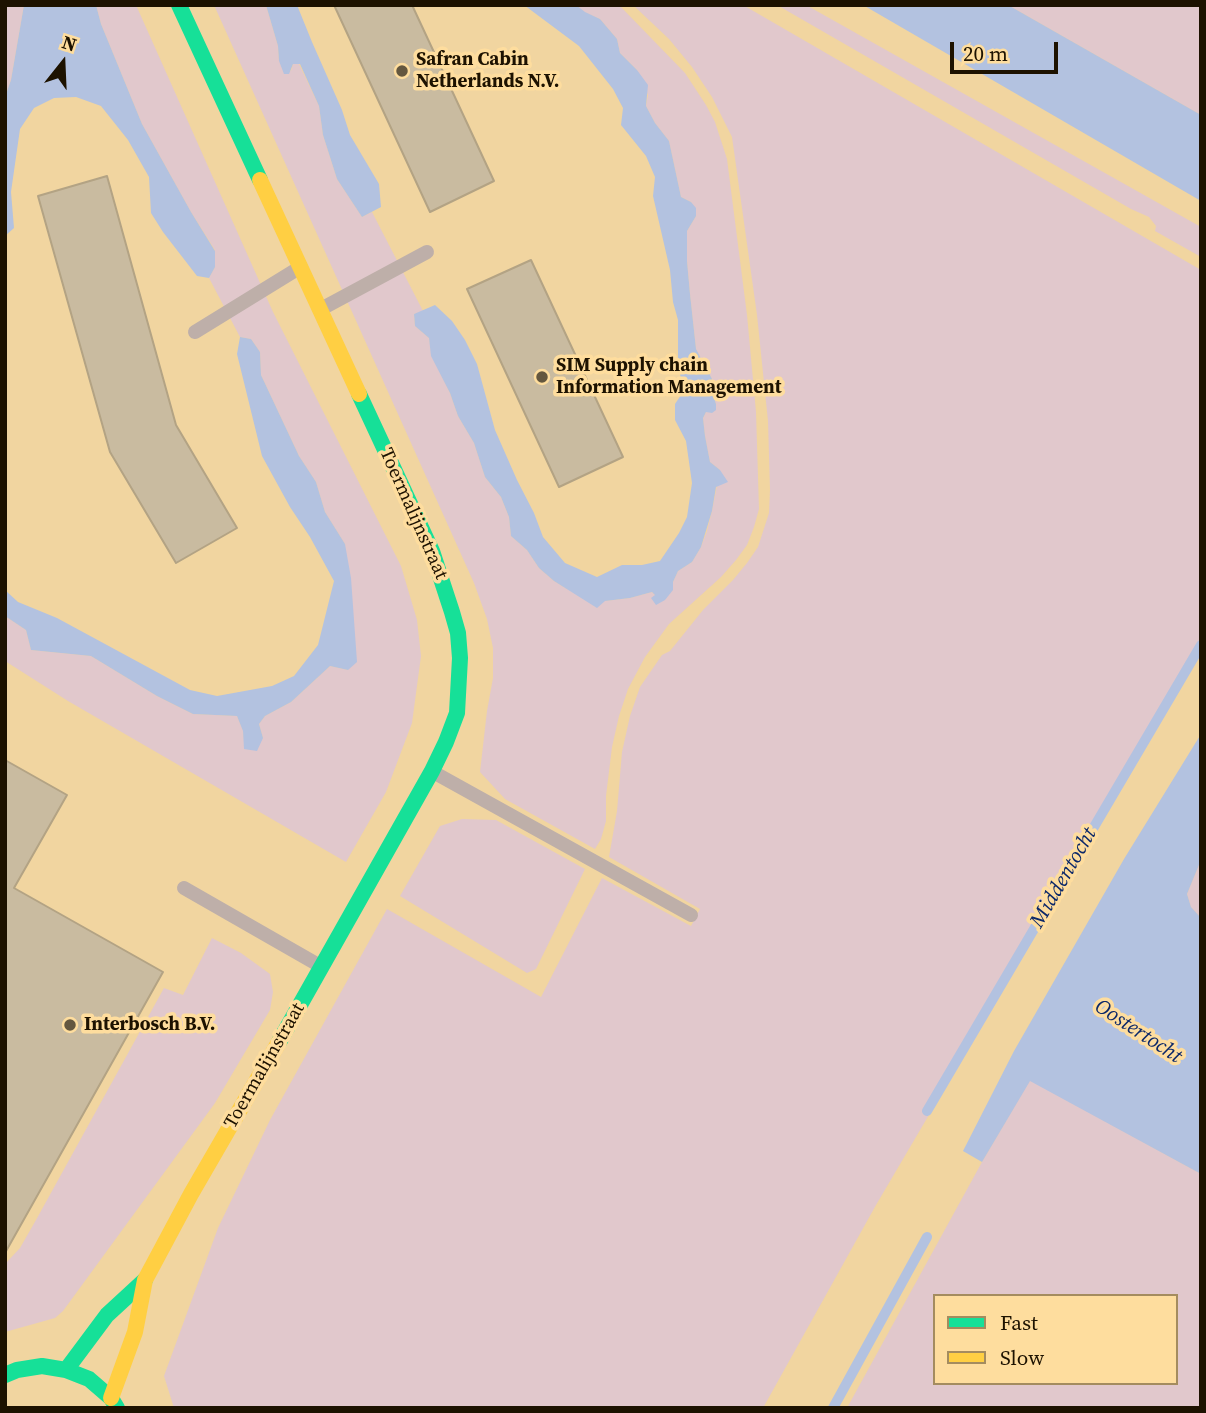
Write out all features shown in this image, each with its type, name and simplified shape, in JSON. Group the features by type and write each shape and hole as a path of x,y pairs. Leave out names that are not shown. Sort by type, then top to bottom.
{"street":[{"name":"Toermalijnstraat","path":"114,1403 135,1332 145,1280 191,1194 432,771 457,713 460,658 453,612 432,551 178,5"},
{"name":"Toermalijnstraat","path":"66,1370 107,1315 145,1280"},
{"path":"5,1375 42,1366 66,1370 89,1379 114,1403"}],"lane":[{"path":"320,310 427,252"},
{"path":"195,332 300,267"},
{"path":"432,771 691,915"},
{"path":"184,888 322,967"}],"shaded area":[{"path":"5,5 1201,5 1201,1408 5,1408"},
{"path":"5,5 24,5 11,80 5,97"},
{"path":"96,5 136,5 273,312 401,566 417,620 421,656 412,723 386,792 346,862 68,701 5,661 5,616 26,630 31,650 91,656 157,696 193,714 237,716 243,730 245,749 263,738 259,724 265,716 291,702 330,666 348,670 345,544 325,512 316,482 299,456 261,375 260,352 251,339 240,337 209,278 215,267 215,250 142,124 101,24"},
{"path":"214,5 266,5 278,46 279,61 291,71 293,64 299,64 319,106 323,135 337,179 362,217 372,212 423,311 414,314 415,326 429,338 432,356 458,416 474,443 485,477 501,497 509,517 511,536 554,581 567,589 605,601 652,592 655,595 673,582 678,571 692,562 707,531 720,470 710,462 705,436 703,418 716,404 712,379 696,349 690,294 687,231 696,216 691,202 681,197 669,141 646,106 648,95 637,70 620,53 617,39 600,19 576,5 621,7 685,73 715,122 727,159 747,315 756,412 759,509 747,545 721,577 669,624 645,657 628,689 612,747 606,821 595,849 505,799 480,772 493,678 493,648 487,619 474,583"},
{"path":"633,5 743,5 1201,270 1201,652 876,1205 763,1408 174,1408 164,1376 218,1228 270,1120 387,909 541,997 602,878 691,926 700,909 609,857 617,811 622,752 640,687 662,655 670,651 703,610 733,580 758,547 769,513 768,421 757,315 732,137 712,97 692,67 669,39"},
{"path":"777,5 806,5 1201,227 1201,257 1155,231 1156,226 1149,217"},
{"path":"1008,5 1201,5 1201,115"},
{"path":"462,819 496,820 585,869 536,969 527,973 400,896 440,826"},
{"path":"1201,860 1201,918 1191,907 1187,894"},
{"path":"212,938 241,953 270,974 273,992 270,1010 215,1103 63,1311 55,1318 5,1332 5,1264 20,1248 164,988 183,995"},
{"path":"1030,1080 1201,1174 1201,1408 847,1408"}],"water":[{"path":"24,5 96,5 101,24 142,124 215,251 215,267 209,278 197,276 151,213 149,177 128,140 101,106 76,97 54,98 34,108 20,129 11,192 14,228 5,236 5,97 11,80"},
{"path":"266,5 297,5 350,135 379,184 381,207 362,217 337,179 323,135 319,106 300,64 293,64 289,74 284,74"},
{"path":"524,5 576,5 600,19 617,39 620,53 648,85 646,106 669,141 681,197 696,208 696,216 687,231 690,294 696,349 712,379 716,404 716,410 712,413 706,412 703,418 705,436 710,462 728,482 716,487 701,547 692,562 678,571 673,590 665,600 656,605 651,598 655,595 652,592 605,601 597,608 554,581 511,536 509,517 501,497 485,477 474,443 458,416 450,393 431,356 429,338 415,326 414,314 435,305 452,321 465,340 477,364 495,430 517,480 543,537 565,563 597,577 622,565 660,561 687,517 692,483 686,441 675,420 675,404 683,392 678,361 678,320 653,196 655,177 646,156 621,125 623,108 613,89 579,46"},
{"path":"863,5 1008,5 1201,115 1201,201"},
{"path":"240,337 251,339 260,352 261,375 299,456 316,482 325,512 345,544 351,578 357,662 348,670 330,666 291,702 265,716 259,724 263,738 257,751 244,749 243,731 237,716 193,714 157,696 91,656 31,650 26,630 5,616 5,590 18,602 57,618 190,690 217,696 272,686 294,676 318,645 334,581 262,456 237,354"},
{"name":"Oostertocht","path":"1201,734 1201,860 1187,894 1191,907 1201,918 1201,1174 1030,1081 982,1162 963,1151 1014,1051 1124,859"}],"building":[{"path":"334,5 412,5 494,181 430,212"},
{"path":"107,176 176,425 237,528 176,563 110,452 38,196"},
{"path":"531,260 623,457 559,487 467,289"},
{"path":"5,760 67,795 14,888 163,972 5,1253"}],"waterway":[{"name":"Middentocht","path":"927,1111 1201,645"},
{"name":"Middentocht","path":"833,1408 927,1237"}],"traffic: fast":[{"path":"179,5 260,180"},
{"path":"279,1042 432,771 457,713 460,658 458,633 452,612 432,551 359,394"},
{"path":"66,1370 107,1315 145,1280"},
{"path":"5,1375 42,1366 66,1370 89,1379 111,1398 117,1408"}],"traffic: slow":[{"path":"260,180 359,394"},
{"path":"111,1398 135,1332 145,1280 191,1194 279,1042"}],"place":[{"name":"Safran Cabin Netherlands N.V.","path":"402,71"},
{"name":"SIM Supply chain Information Management","path":"542,377"},
{"name":"Interbosch B.V.","path":"70,1025"}]}
